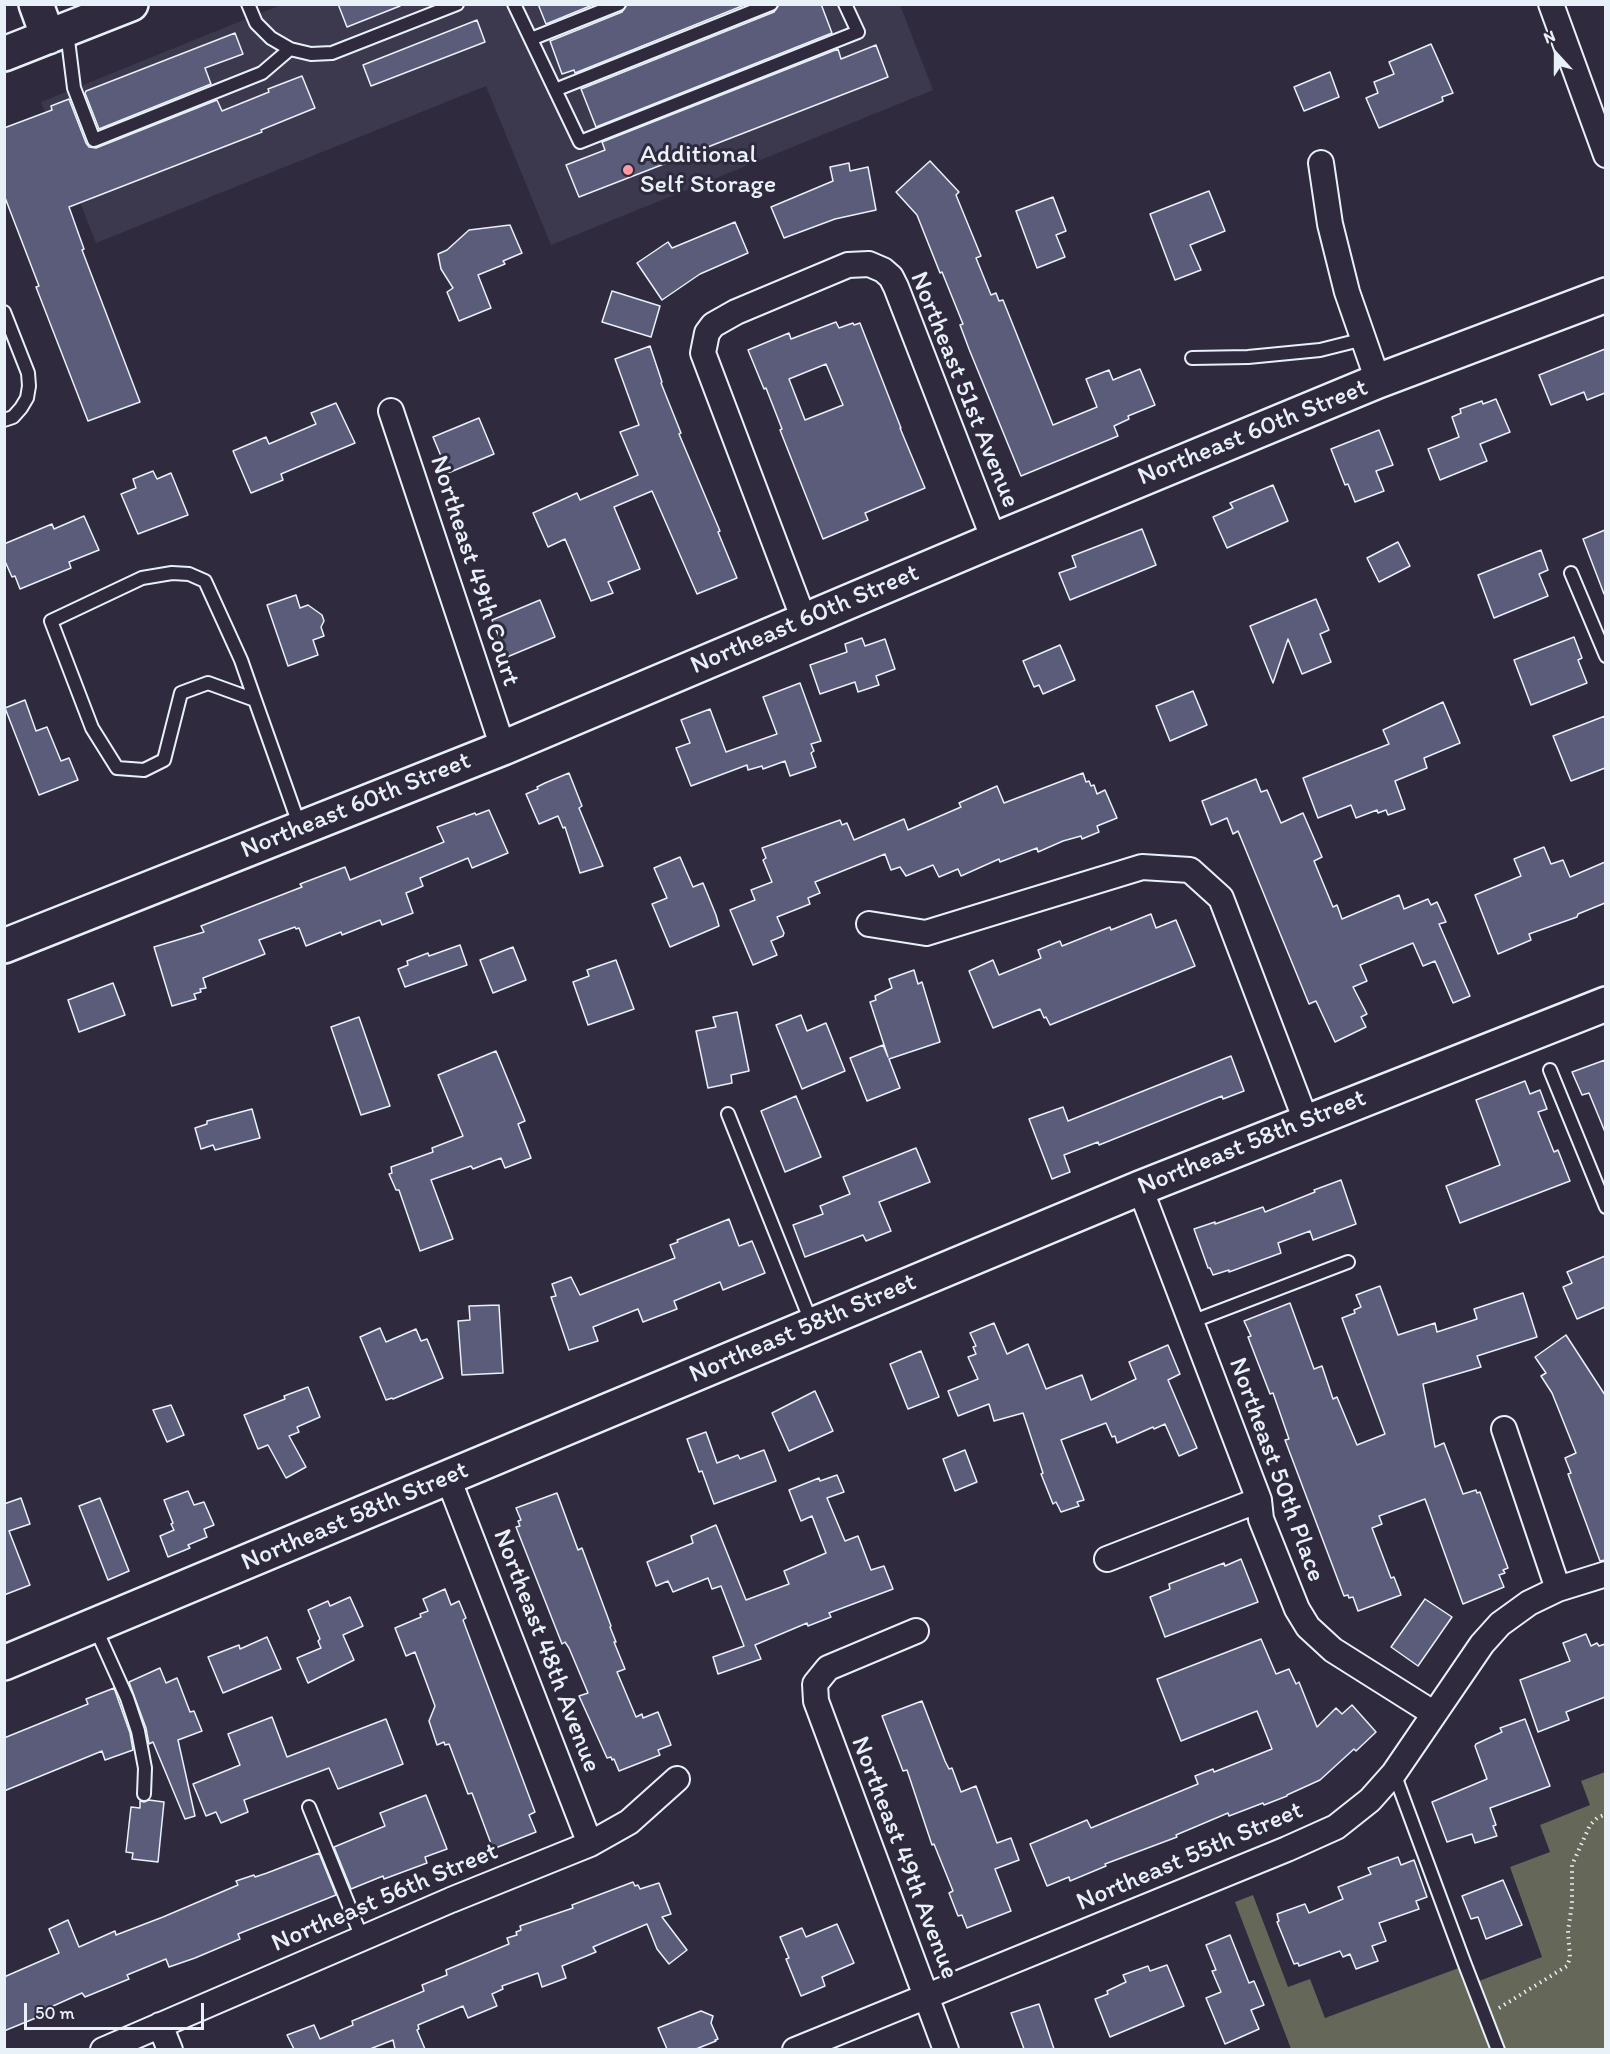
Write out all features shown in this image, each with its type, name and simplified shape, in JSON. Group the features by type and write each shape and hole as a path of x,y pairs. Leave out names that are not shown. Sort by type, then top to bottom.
{"street":[{"path":"36,4 57,33"},
{"path":"4,54 131,4"},
{"path":"1551,4 1605,155"},
{"path":"1321,164 1330,224 1338,258 1347,292 1378,381"},
{"name":"Northeast 51st Avenue","path":"804,620 703,353 704,341 713,325 736,312 848,265 876,266 891,277 994,540"},
{"name":"Northeast 60th Street","path":"4,946 503,748 994,540 1378,381 1605,294"},
{"name":"Northeast 49th Court","path":"391,411 503,748"},
{"path":"869,924 926,933 1142,867 1190,870 1221,898 1306,1121"},
{"name":"Northeast 58th Street","path":"4,1663 1140,1188 1605,1004"},
{"name":"Northeast 50th Place","path":"1140,1188 1259,1500 1261,1518 1297,1609 1308,1627 1333,1650 1433,1713"},
{"path":"1504,1429 1557,1589"},
{"name":"Northeast 48th Avenue","path":"448,1478 590,1844"},
{"path":"1107,1559 1259,1500"},
{"path":"1433,1713 1482,1644 1500,1624 1529,1603 1557,1589 1605,1574"},
{"name":"Northeast 49th Avenue","path":"916,1631 828,1668 815,1684 816,1701 946,2049"},
{"name":"Northeast 55th Street","path":"795,2049 1336,1827 1370,1800 1394,1773 1433,1713"},
{"name":"Northeast 56th Street","path":"103,2049 362,1938 590,1844 629,1822 677,1779"},
{"path":"160,2025 170,2049"}],"lane":[{"path":"248,4 256,23 271,38 290,49 311,54 332,53 457,4"},
{"path":"514,4 580,142 858,32 845,4"},
{"path":"531,39 619,4"},
{"path":"555,90 771,4"},
{"path":"57,33 74,88 94,140 262,73 290,49"},
{"path":"4,312 28,374 29,386 27,398 21,408 13,417 4,420"},
{"path":"1192,358 1248,357 1320,350 1364,339"},
{"path":"255,700 208,683 181,693 165,760 144,770 117,768 92,728 51,621 142,578 172,573 189,574 205,581 241,660 300,828"},
{"path":"1571,573 1600,629 1605,656"},
{"path":"1550,1070 1605,1207"},
{"path":"728,1114 812,1325"},
{"path":"1191,1322 1348,1262"},
{"path":"94,1626 127,1698 138,1731 144,1768 144,1794"},
{"path":"1394,1773 1498,2049"},
{"path":"309,1808 362,1938"}],"path":[{"path":"1486,2018 1518,1995 1567,1966 1570,1958 1568,1931 1572,1904 1572,1865 1590,1825 1605,1814"}],"shaded area":[{"name":"Additional Self Storage","path":"283,4 900,5 933,90 551,245 486,86 96,243 41,102"}],"green space":[{"path":"1605,1772 1605,2049 1291,2049 1235,1902 1253,1895 1288,1987 1310,1979 1325,2018 1472,1963 1479,1981 1542,1957 1510,1867 1550,1852 1540,1825 1590,1805 1581,1781"}],"building":[{"path":"338,4 400,4 400,6 347,27"},
{"path":"538,4 595,4 546,24"},
{"path":"627,4 747,4 575,73 574,70 562,74 550,41 622,12"},
{"path":"779,4 821,4 832,33 596,127 581,89 774,12"},
{"path":"477,20 485,42 371,86 363,65"},
{"path":"235,33 243,54 205,68 211,84 99,129 86,91"},
{"path":"1431,44 1453,93 1442,97 1443,101 1379,128 1366,98 1378,93 1374,82 1394,74 1389,62"},
{"path":"876,45 888,77 579,197 566,165 605,150 602,142 838,49 841,59"},
{"path":"1330,72 1339,97 1304,111 1294,87"},
{"path":"302,76 315,108 261,130 262,132 69,207 84,249 82,250 140,402 88,421 36,287 39,286 4,195 4,128 52,110 51,106 69,99 86,143 89,147 96,148 217,100 222,111"},
{"path":"930,161 959,192 956,195 981,256 976,258 991,295 996,293 999,301 1003,300 1053,425 1097,407 1086,379 1109,370 1113,380 1140,369 1155,405 1128,416 1129,419 1114,426 1118,436 1021,476 969,349 960,325 963,324 917,215 896,192"},
{"path":"849,163 850,171 868,167 876,210 835,219 784,238 771,207 833,181 830,167"},
{"path":"1209,191 1225,231 1190,245 1201,270 1175,280 1150,214"},
{"path":"1053,197 1066,231 1056,235 1065,257 1037,268 1016,211"},
{"path":"735,222 748,253 700,274 662,300 637,263 668,242 672,248"},
{"path":"510,225 522,253 503,261 505,264 478,275 491,308 459,321 447,292 453,288 441,269 438,254 447,250 469,230"},
{"path":"612,291 660,306 651,337 602,322"},
{"path":"836,322 839,328 860,323 925,488 865,513 868,520 823,539 766,388 764,389 748,350 789,333 791,339","holes":["826,364 843,405 805,420 789,379"]},
{"path":"650,346 661,383 681,433 679,434 737,578 697,594 652,491 614,507 640,569 608,582 613,593 591,601 565,539 548,547 533,513 577,493 580,500 638,475 620,432 639,425 615,359"},
{"path":"1605,349 1605,393 1587,400 1584,392 1551,405 1539,375"},
{"path":"1496,399 1510,432 1480,444 1487,461 1440,480 1428,449 1459,437 1452,417 1461,413 1460,409 1482,401 1483,404"},
{"path":"336,403 355,443 281,474 283,480 251,493 233,451 266,437 269,444 316,424 311,413"},
{"path":"479,418 494,454 448,473 433,437"},
{"path":"1379,430 1393,465 1376,471 1384,491 1355,502 1348,484 1345,485 1331,449"},
{"path":"153,471 157,479 171,473 188,515 138,534 121,494 136,488 133,479"},
{"path":"1273,485 1288,521 1227,548 1213,517 1233,508 1230,503"},
{"path":"84,516 99,550 69,562 71,568 20,589 4,559 4,544 52,524 54,529"},
{"path":"1142,529 1156,565 1070,600 1059,573 1076,567 1072,556"},
{"path":"1605,530 1605,594 1604,594 1583,539"},
{"path":"1398,542 1410,566 1379,582 1367,558"},
{"path":"1541,550 1548,570 1539,574 1548,596 1494,618 1478,575"},
{"path":"296,595 300,608 308,605 322,615 324,621 321,627 324,636 313,640 318,655 288,666 267,605"},
{"path":"1316,599 1329,630 1320,634 1331,662 1302,674 1288,639 1273,683 1250,626"},
{"path":"540,600 555,637 507,657 492,620"},
{"path":"1574,637 1582,658 1578,660 1587,683 1531,705 1514,660"},
{"path":"862,638 865,646 885,639 895,669 876,676 879,685 858,692 855,682 820,694 810,665 847,652 845,644"},
{"path":"1060,645 1075,680 1043,694 1039,685 1034,687 1023,661"},
{"path":"800,683 821,741 811,744 814,751 811,753 816,767 790,776 785,761 763,769 762,766 748,770 747,765 691,786 676,748 690,743 681,720 710,709 726,752 777,734 763,697"},
{"path":"1193,691 1207,725 1170,741 1156,706"},
{"path":"25,700 36,731 47,727 61,761 69,758 78,780 39,795 5,708"},
{"path":"1443,702 1460,743 1424,758 1427,768 1395,781 1405,809 1388,815 1386,810 1378,813 1377,810 1356,818 1351,805 1318,818 1303,778 1389,744 1383,730"},
{"path":"1605,716 1605,768 1571,781 1553,736"},
{"path":"569,773 582,806 579,808 603,866 580,873 565,827 563,828 558,816 539,824 526,794"},
{"path":"1083,773 1086,782 1089,781 1091,786 1094,785 1097,794 1105,790 1117,818 1097,826 1099,832 1082,839 1081,836 1063,841 1038,852 1037,848 1000,862 999,859 961,876 958,869 939,877 933,865 906,876 900,867 891,870 885,854 815,882 820,893 808,898 810,904 777,917 784,933 783,936 771,941 777,955 753,965 730,910 755,900 751,890 772,882 763,860 766,858 762,848 840,820 842,825 847,823 854,840 904,819 908,830 961,807 959,803 997,786 1004,803"},
{"path":"1256,779 1261,792 1267,790 1281,823 1303,813 1322,857 1314,861 1333,907 1337,905 1342,919 1399,895 1404,909 1428,899 1431,905 1437,902 1446,922 1439,924 1470,996 1453,1003 1435,961 1423,966 1413,943 1360,965 1367,981 1353,987 1367,1014 1361,1017 1366,1027 1335,1042 1316,1001 1309,1004 1238,831 1233,834 1227,818 1211,825 1202,801"},
{"path":"489,810 508,853 472,868 468,858 420,878 423,886 406,893 413,913 382,925 380,920 342,935 341,932 306,946 299,928 295,927 259,940 265,954 203,978 206,988 194,994 196,999 172,1006 154,947 204,932 201,926 302,887 300,884 345,867 350,880 444,842 437,827"},
{"path":"1544,847 1551,864 1563,860 1570,877 1605,862 1605,903 1578,914 1577,917 1529,934 1531,940 1498,954 1475,895 1521,876 1514,859"},
{"path":"680,857 693,887 703,883 719,926 670,947 652,904 667,898 654,868"},
{"path":"1151,914 1156,928 1176,920 1195,966 1050,1025 1040,1009 993,1028 969,971 993,960 999,975 1041,958 1038,950 1060,941 1062,946"},
{"path":"460,945 467,965 405,987 398,969 408,965 407,961"},
{"path":"513,947 526,980 493,993 480,960"},
{"path":"616,960 634,1009 588,1025 573,982 589,976 587,970"},
{"path":"914,970 918,984 922,982 940,1042 889,1059 900,1088 867,1101 850,1058 883,1045 888,1057 870,1002 876,1000 875,996 892,988 889,979"},
{"path":"113,983 125,1015 79,1032 68,1000"},
{"path":"737,1012 749,1071 731,1075 732,1083 708,1088 696,1031 716,1027 713,1017"},
{"path":"801,1015 807,1031 826,1023 845,1071 802,1089 776,1025"},
{"path":"359,1017 390,1106 361,1115 331,1027"},
{"path":"496,1051 525,1121 518,1124 531,1158 505,1168 501,1158 473,1169 471,1166 431,1180 453,1239 420,1251 399,1190 396,1190 389,1174 392,1173 391,1167 433,1152 432,1148 463,1136 438,1075"},
{"path":"1231,1056 1244,1091 1223,1099 1222,1096 1099,1145 1098,1142 1064,1155 1070,1172 1052,1179 1029,1119 1063,1107 1068,1121"},
{"path":"1605,1060 1605,1132 1589,1093 1582,1095 1572,1072"},
{"path":"1525,1081 1530,1094 1540,1090 1547,1109 1538,1112 1554,1152 1558,1150 1570,1181 1460,1223 1446,1186 1500,1165 1476,1100"},
{"path":"796,1096 821,1157 785,1172 761,1111"},
{"path":"252,1109 260,1138 215,1150 213,1145 201,1149 195,1128 207,1124 207,1121"},
{"path":"916,1148 930,1182 879,1202 891,1231 866,1241 863,1235 805,1257 793,1225 823,1214 820,1206 850,1194 843,1177"},
{"path":"1341,1180 1356,1224 1313,1240 1310,1231 1278,1243 1281,1253 1229,1272 1229,1270 1213,1275 1208,1268 1194,1229 1263,1207 1265,1212"},
{"path":"729,1219 739,1246 752,1241 765,1273 723,1290 720,1282 674,1301 677,1309 643,1322 638,1309 593,1327 598,1341 569,1350 551,1297 556,1296 552,1284 571,1277 580,1295 675,1258 670,1245"},
{"path":"1605,1256 1605,1307 1577,1319 1563,1287 1572,1283 1567,1272"},
{"path":"1380,1286 1398,1335 1435,1323 1437,1332 1477,1319 1474,1309 1523,1293 1537,1337 1477,1356 1481,1367 1423,1384 1435,1447 1444,1443 1463,1494 1476,1490 1477,1493 1480,1492 1508,1568 1503,1570 1505,1573 1499,1575 1504,1587 1463,1604 1425,1499 1379,1516 1382,1524 1372,1528 1391,1578 1394,1577 1401,1595 1358,1611 1353,1597 1344,1596 1285,1440 1289,1439 1273,1393 1270,1394 1248,1337 1251,1336 1244,1321 1290,1303 1314,1369 1322,1366 1333,1399 1337,1397 1357,1445 1385,1434 1342,1318 1355,1313 1354,1310 1361,1307 1356,1295"},
{"path":"499,1305 503,1373 462,1375 458,1321 470,1320 469,1306"},
{"path":"994,1323 1007,1354 1028,1344 1046,1389 1082,1375 1091,1400 1136,1379 1129,1362 1168,1345 1180,1374 1168,1380 1197,1448 1179,1456 1165,1424 1117,1443 1106,1423 1061,1440 1084,1500 1077,1502 1079,1506 1061,1512 1056,1502 1053,1504 1041,1474 1043,1473 1023,1413 994,1421 989,1404 958,1416 948,1391 978,1379 968,1357 976,1354 973,1347 976,1346 970,1333"},
{"path":"380,1328 386,1342 416,1329 421,1341 427,1339 443,1378 386,1400 360,1337"},
{"path":"1566,1335 1605,1395 1605,1560 1600,1561 1568,1474 1571,1473 1565,1458 1576,1453 1552,1393 1541,1376 1546,1373 1535,1357"},
{"path":"921,1351 939,1397 908,1409 890,1364"},
{"path":"308,1387 320,1417 297,1427 299,1432 289,1436 306,1467 286,1478 268,1445 258,1449 244,1415"},
{"path":"815,1391 833,1431 789,1451 772,1413"},
{"path":"171,1405 184,1435 167,1442 153,1410"},
{"path":"706,1432 717,1463 738,1455 740,1459 764,1450 776,1481 714,1504 687,1439"},
{"path":"965,1450 977,1482 955,1491 943,1459"},
{"path":"837,1475 844,1492 827,1498 845,1541 858,1536 871,1570 884,1566 893,1589 829,1613 831,1617 808,1626 807,1623 755,1645 761,1659 718,1674 713,1657 744,1646 721,1586 712,1589 708,1578 673,1592 668,1581 656,1586 647,1562 693,1543 691,1536 716,1525 746,1600 789,1584 784,1571 826,1553 812,1516 801,1521 789,1490 819,1478 820,1481"},
{"path":"188,1491 194,1505 204,1502 214,1525 204,1529 207,1537 188,1545 190,1548 168,1557 160,1536 174,1530 164,1500"},
{"path":"557,1493 578,1550 582,1548 611,1626 616,1642 614,1642 625,1669 617,1672 636,1717 642,1714 643,1718 658,1712 671,1745 658,1750 660,1755 619,1771 614,1759 607,1758 579,1696 588,1693 569,1648 565,1642 562,1644 516,1527 520,1526 518,1521 521,1520 516,1508"},
{"path":"21,1498 30,1524 9,1531 30,1585 4,1595 4,1504"},
{"path":"100,1498 129,1571 108,1580 79,1506"},
{"path":"1241,1559 1258,1602 1165,1637 1150,1597 1170,1589 1169,1584"},
{"path":"445,1589 451,1605 459,1601 466,1618 463,1620 535,1812 529,1815 536,1832 493,1849 472,1793 468,1794 449,1744 445,1745 444,1742 437,1745 429,1721 435,1706 415,1652 406,1656 395,1628 421,1617 420,1614 428,1611 423,1599"},
{"path":"350,1597 363,1626 343,1635 354,1660 308,1683 297,1658 321,1648 318,1641 320,1639 308,1610 328,1601 330,1606"},
{"path":"1425,1599 1452,1617 1418,1666 1391,1647"},
{"path":"1586,1634 1591,1646 1597,1643 1599,1646 1605,1644 1605,1697 1566,1712 1569,1720 1538,1732 1520,1680 1570,1661 1563,1643"},
{"path":"267,1637 281,1669 223,1693 208,1657 239,1645 240,1649"},
{"path":"1261,1639 1276,1674 1289,1669 1296,1684 1299,1682 1317,1727 1336,1708 1342,1714 1352,1705 1376,1732 1320,1780 1287,1796 1229,1816 1228,1813 1176,1835 1177,1837 1105,1864 1106,1866 1070,1881 1069,1877 1047,1886 1030,1844 1087,1820 1091,1828 1198,1784 1195,1776 1213,1769 1214,1772 1272,1749 1257,1711 1181,1741 1157,1679"},
{"path":"160,1668 166,1683 177,1678 190,1712 194,1711 202,1731 178,1740 195,1816 185,1819 153,1742 149,1744 146,1728 129,1682"},
{"path":"114,1688 130,1733 133,1750 105,1760 102,1751 4,1791 4,1738 88,1704 86,1699"},
{"path":"922,1701 945,1761 949,1769 952,1768 961,1792 976,1786 997,1843 1011,1838 1019,1860 995,1869 1011,1911 967,1928 962,1915 958,1916 949,1893 953,1891 934,1844 932,1845 907,1770 903,1771 882,1716"},
{"path":"272,1717 287,1757 386,1719 403,1764 338,1789 329,1768 244,1800 248,1812 221,1823 216,1812 206,1816 193,1784 240,1765 228,1734"},
{"path":"1525,1719 1550,1786 1490,1808 1497,1836 1475,1843 1472,1834 1447,1842 1432,1802 1487,1779 1476,1744 1502,1732 1500,1728"},
{"path":"426,1795 447,1849 425,1857 427,1863 384,1879 383,1876 351,1889 334,1847 385,1826 380,1813"},
{"path":"140,1801 164,1802 158,1862 132,1859 133,1853 126,1852 131,1807 140,1808"},
{"path":"319,1853 336,1895 238,1934 240,1939 195,1958 169,1967 166,1959 127,1975 129,1979 85,1997 82,1993 42,2011 43,2015 4,2031 4,1977 59,1953 49,1929 68,1920 79,1947 115,1931 116,1935 163,1917 238,1885 236,1881 267,1873"},
{"path":"1398,1857 1401,1865 1414,1860 1427,1897 1416,1901 1419,1909 1379,1923 1386,1941 1372,1946 1378,1961 1356,1969 1350,1954 1343,1957 1340,1951 1299,1966 1298,1963 1294,1964 1277,1922 1279,1921 1277,1914 1305,1904 1309,1913 1343,1899 1338,1887 1371,1874 1368,1868"},
{"path":"1503,1880 1522,1925 1486,1939 1478,1917 1471,1919 1462,1896"},
{"path":"633,1882 640,1889 659,1883 671,1914 662,1917 687,1950 669,1964 657,1949 647,1924 593,1947 596,1952 562,1966 566,1978 542,1987 538,1973 502,1986 503,1989 492,1994 497,2006 468,2018 463,2006 418,2025 417,2030 425,2049 395,2049 393,2040 370,2049 294,2049 287,2035 314,2025 320,2039 353,2025 352,2021 424,1991 422,1985 447,1975 446,1970 509,1944 507,1938 517,1935 516,1932 521,1930 520,1926 573,1908 572,1905"},
{"path":"837,1924 854,1963 822,1977 825,1986 801,1996 780,1937 802,1928 806,1937"},
{"path":"1230,1935 1249,1983 1254,1981 1264,2005 1251,2010 1259,2029 1225,2044 1206,1998 1221,1992 1212,1971 1216,1970 1206,1945"},
{"path":"1167,1965 1184,2006 1110,2037 1095,1999 1108,1994 1107,1991 1126,1982 1123,1975 1148,1966 1150,1971"},
{"path":"1039,2004 1054,2049 1024,2049 1011,2013"},
{"path":"701,2011 713,2016 711,2023 718,2039 696,2049 667,2049 658,2028"}],"place":[{"name":"Additional Self Storage","path":"628,170"}]}
